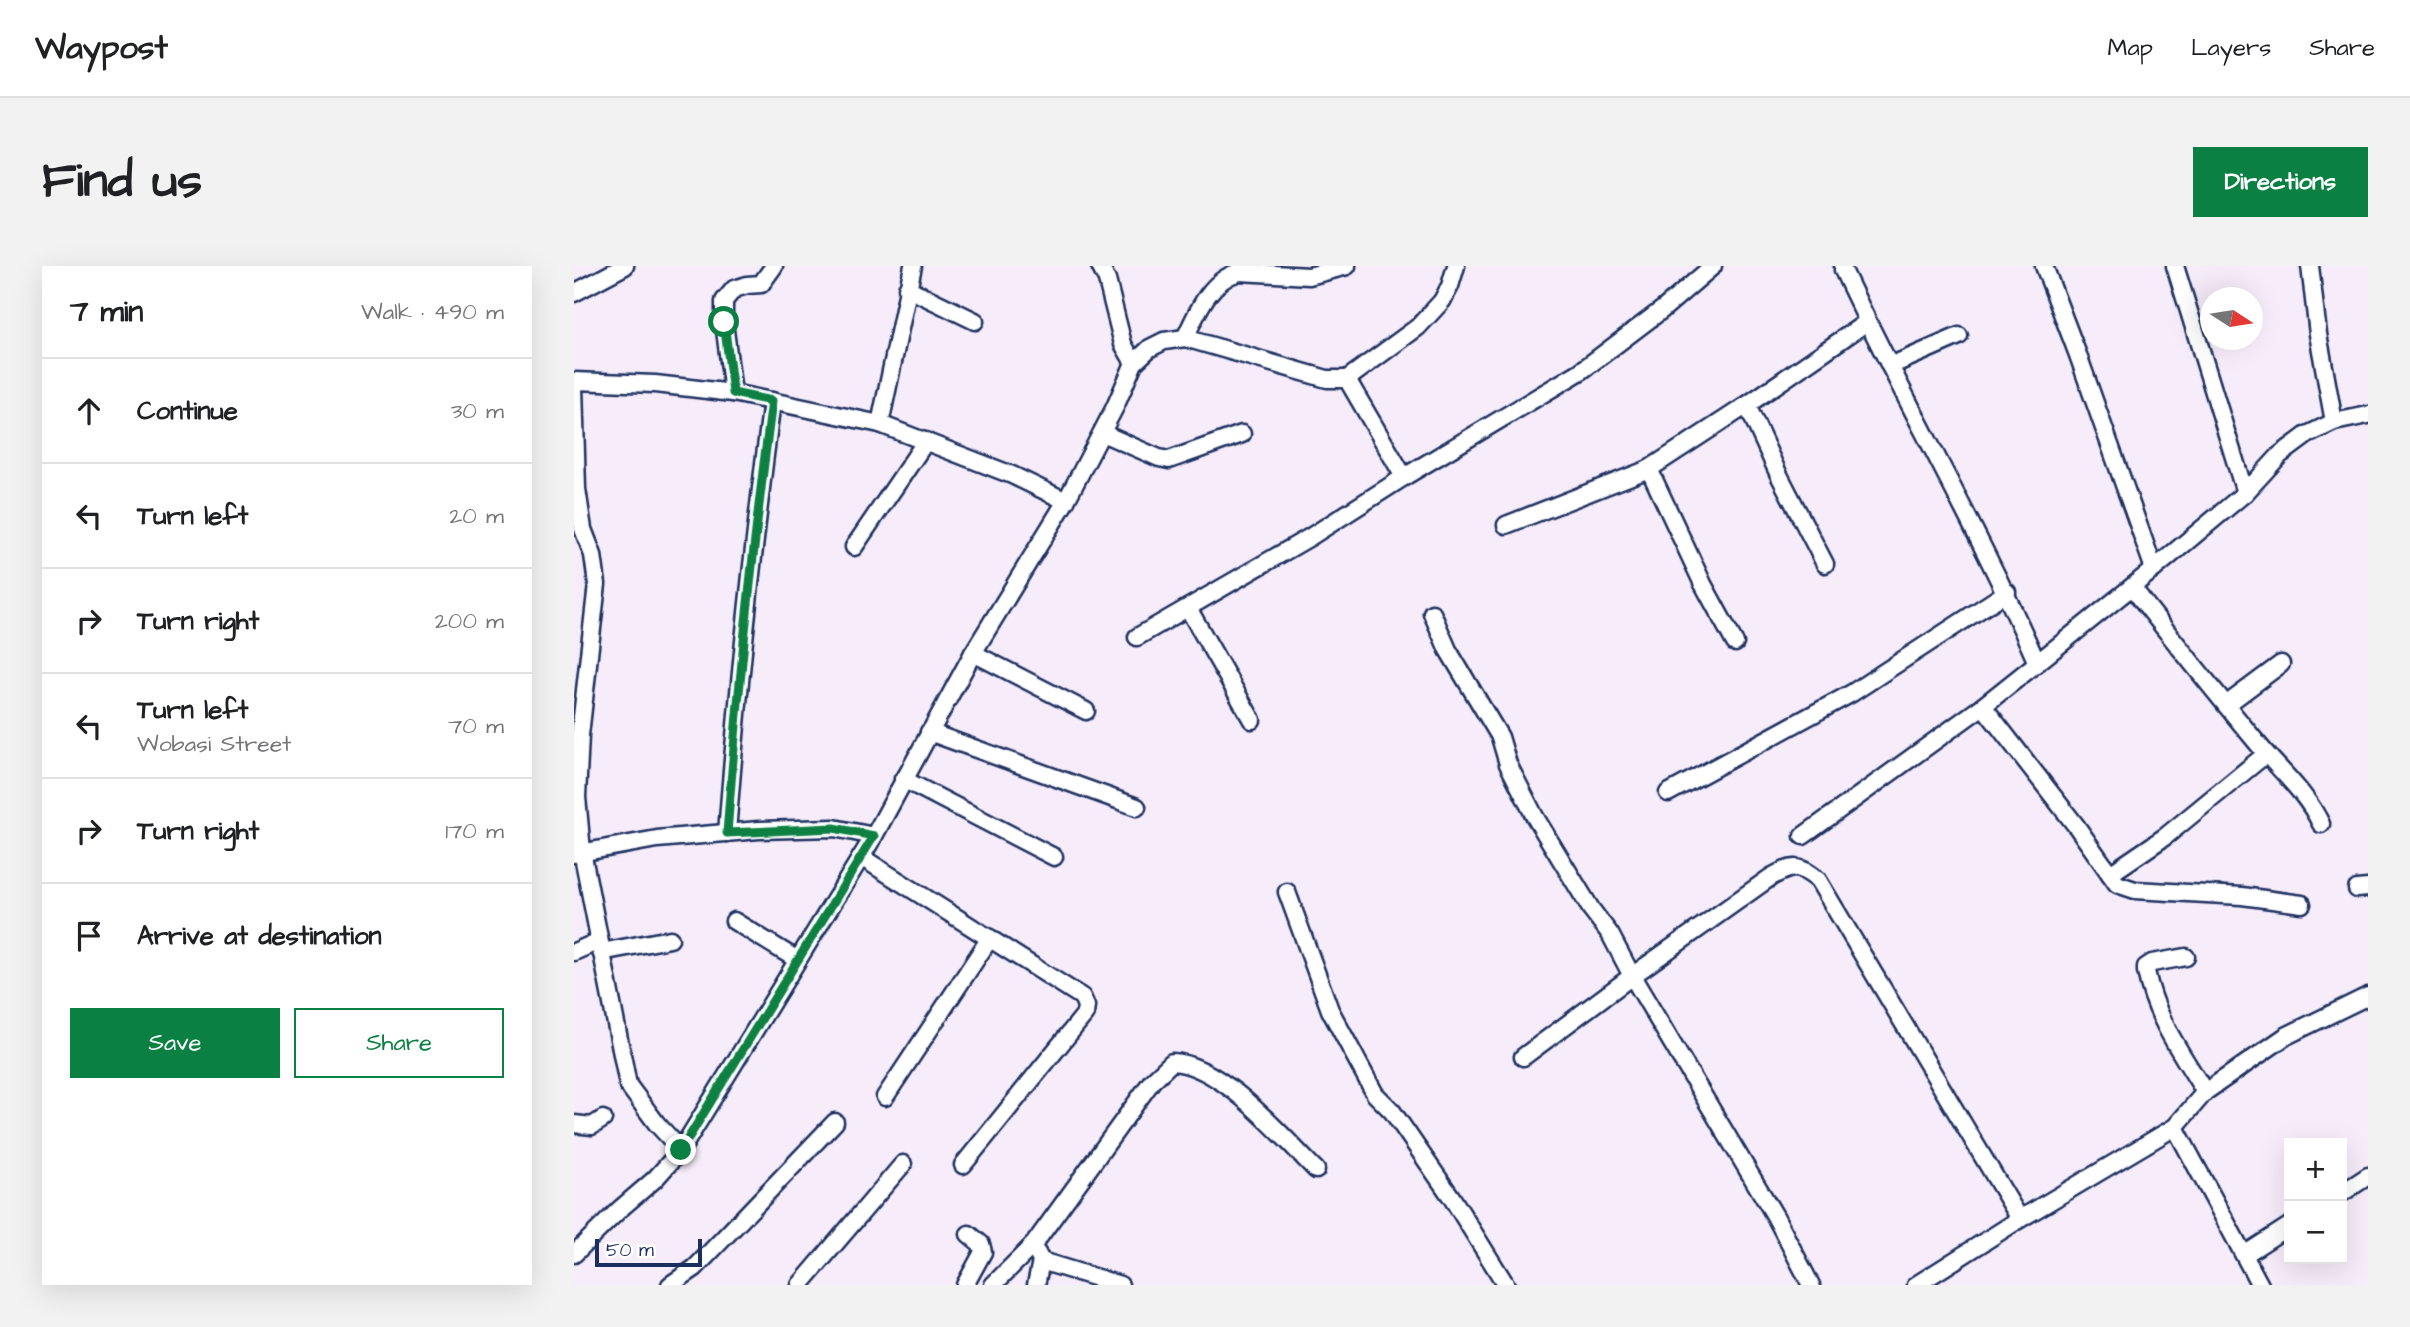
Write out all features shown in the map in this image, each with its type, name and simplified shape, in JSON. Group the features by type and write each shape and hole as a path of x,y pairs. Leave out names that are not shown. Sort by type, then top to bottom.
{"street":[{"path":"574,293 625,266"},
{"path":"733,393 724,302 734,289 761,284 774,266"},
{"path":"880,424 913,266"},
{"path":"1100,266 1107,280 1123,344 1134,363"},
{"path":"1185,338 1203,301 1228,275 1239,272 1309,276 1347,266"},
{"path":"574,1254 655,1179 681,1150 874,836 973,653 1066,501 1102,433 1134,363 1150,348 1164,341 1185,338 1326,379 1347,379 1418,327 1442,301 1456,266"},
{"path":"1137,637 1310,537 1581,371 1663,309 1713,266"},
{"path":"1843,266 1867,322 2007,592 2038,663"},
{"path":"2044,266 2154,569"},
{"path":"2175,266 2245,493"},
{"path":"2310,266 2318,334 2334,422"},
{"path":"907,288 975,321"},
{"path":"1506,526 1649,470 1867,322"},
{"path":"1890,366 1959,336"},
{"path":"1347,379 1404,477"},
{"path":"681,1150 657,1125 628,1085 578,853 577,735 597,584 593,555 583,529 577,489 574,384 655,384 733,393 880,424 1012,475 1066,501"},
{"path":"727,833 739,677 772,401"},
{"path":"1747,405 1778,473 1825,564"},
{"path":"1803,836 2038,663 2245,493 2280,455 2307,435 2334,422 2368,415"},
{"path":"1102,433 1159,458 1170,460 1242,434"},
{"path":"854,547 926,441"},
{"path":"1649,470 1703,584 1735,643"},
{"path":"2132,587 2266,754 2312,805 2321,824"},
{"path":"1668,793 1852,693 2007,592"},
{"path":"1188,608 1252,720"},
{"path":"1432,613 1448,650 1500,737 1508,764 1535,817 1591,909 1610,934 1632,976 1775,1216 1811,1285"},
{"path":"973,653 1086,711"},
{"path":"2226,705 2281,664"},
{"path":"1983,706 2118,884 2135,890 2228,895 2302,904"},
{"path":"929,732 1137,807"},
{"path":"2110,874 2166,835 2266,754"},
{"path":"904,779 1054,857"},
{"path":"578,853 657,839 727,833 834,828 874,836"},
{"path":"861,857 1082,997 1086,1006 1085,1014 963,1165"},
{"path":"1523,1057 1771,877 1789,867 1803,868 1818,880 2020,1219"},
{"path":"1287,892 1329,1010 1375,1094 1392,1111 1452,1198 1506,1285"},
{"path":"734,921 796,959"},
{"path":"885,1097 990,937"},
{"path":"574,952 670,939"},
{"path":"2186,957 2152,963 2146,967 2146,971 2151,997 2169,1035 2205,1092"},
{"path":"1916,1285 2020,1219 2175,1127 2205,1092 2286,1036 2368,996"},
{"path":"993,1285 1034,1244 1152,1081 1172,1062 1203,1070 1250,1104 1316,1170"},
{"path":"574,1124 592,1126 603,1119"},
{"path":"670,1285 695,1268 835,1122"},
{"path":"2175,1127 2260,1285"},
{"path":"800,1285 903,1164"},
{"path":"2347,1190 2368,1176"},
{"path":"2244,1255 2284,1229"},
{"path":"965,1285 983,1252 981,1244 970,1234"},
{"path":"1034,1244 1041,1261 1036,1285"},
{"path":"1041,1261 1120,1285"}],"route":[{"path":"681,1150 874,836 834,828 727,833 737,691 772,401 733,393 724,322"}]}
